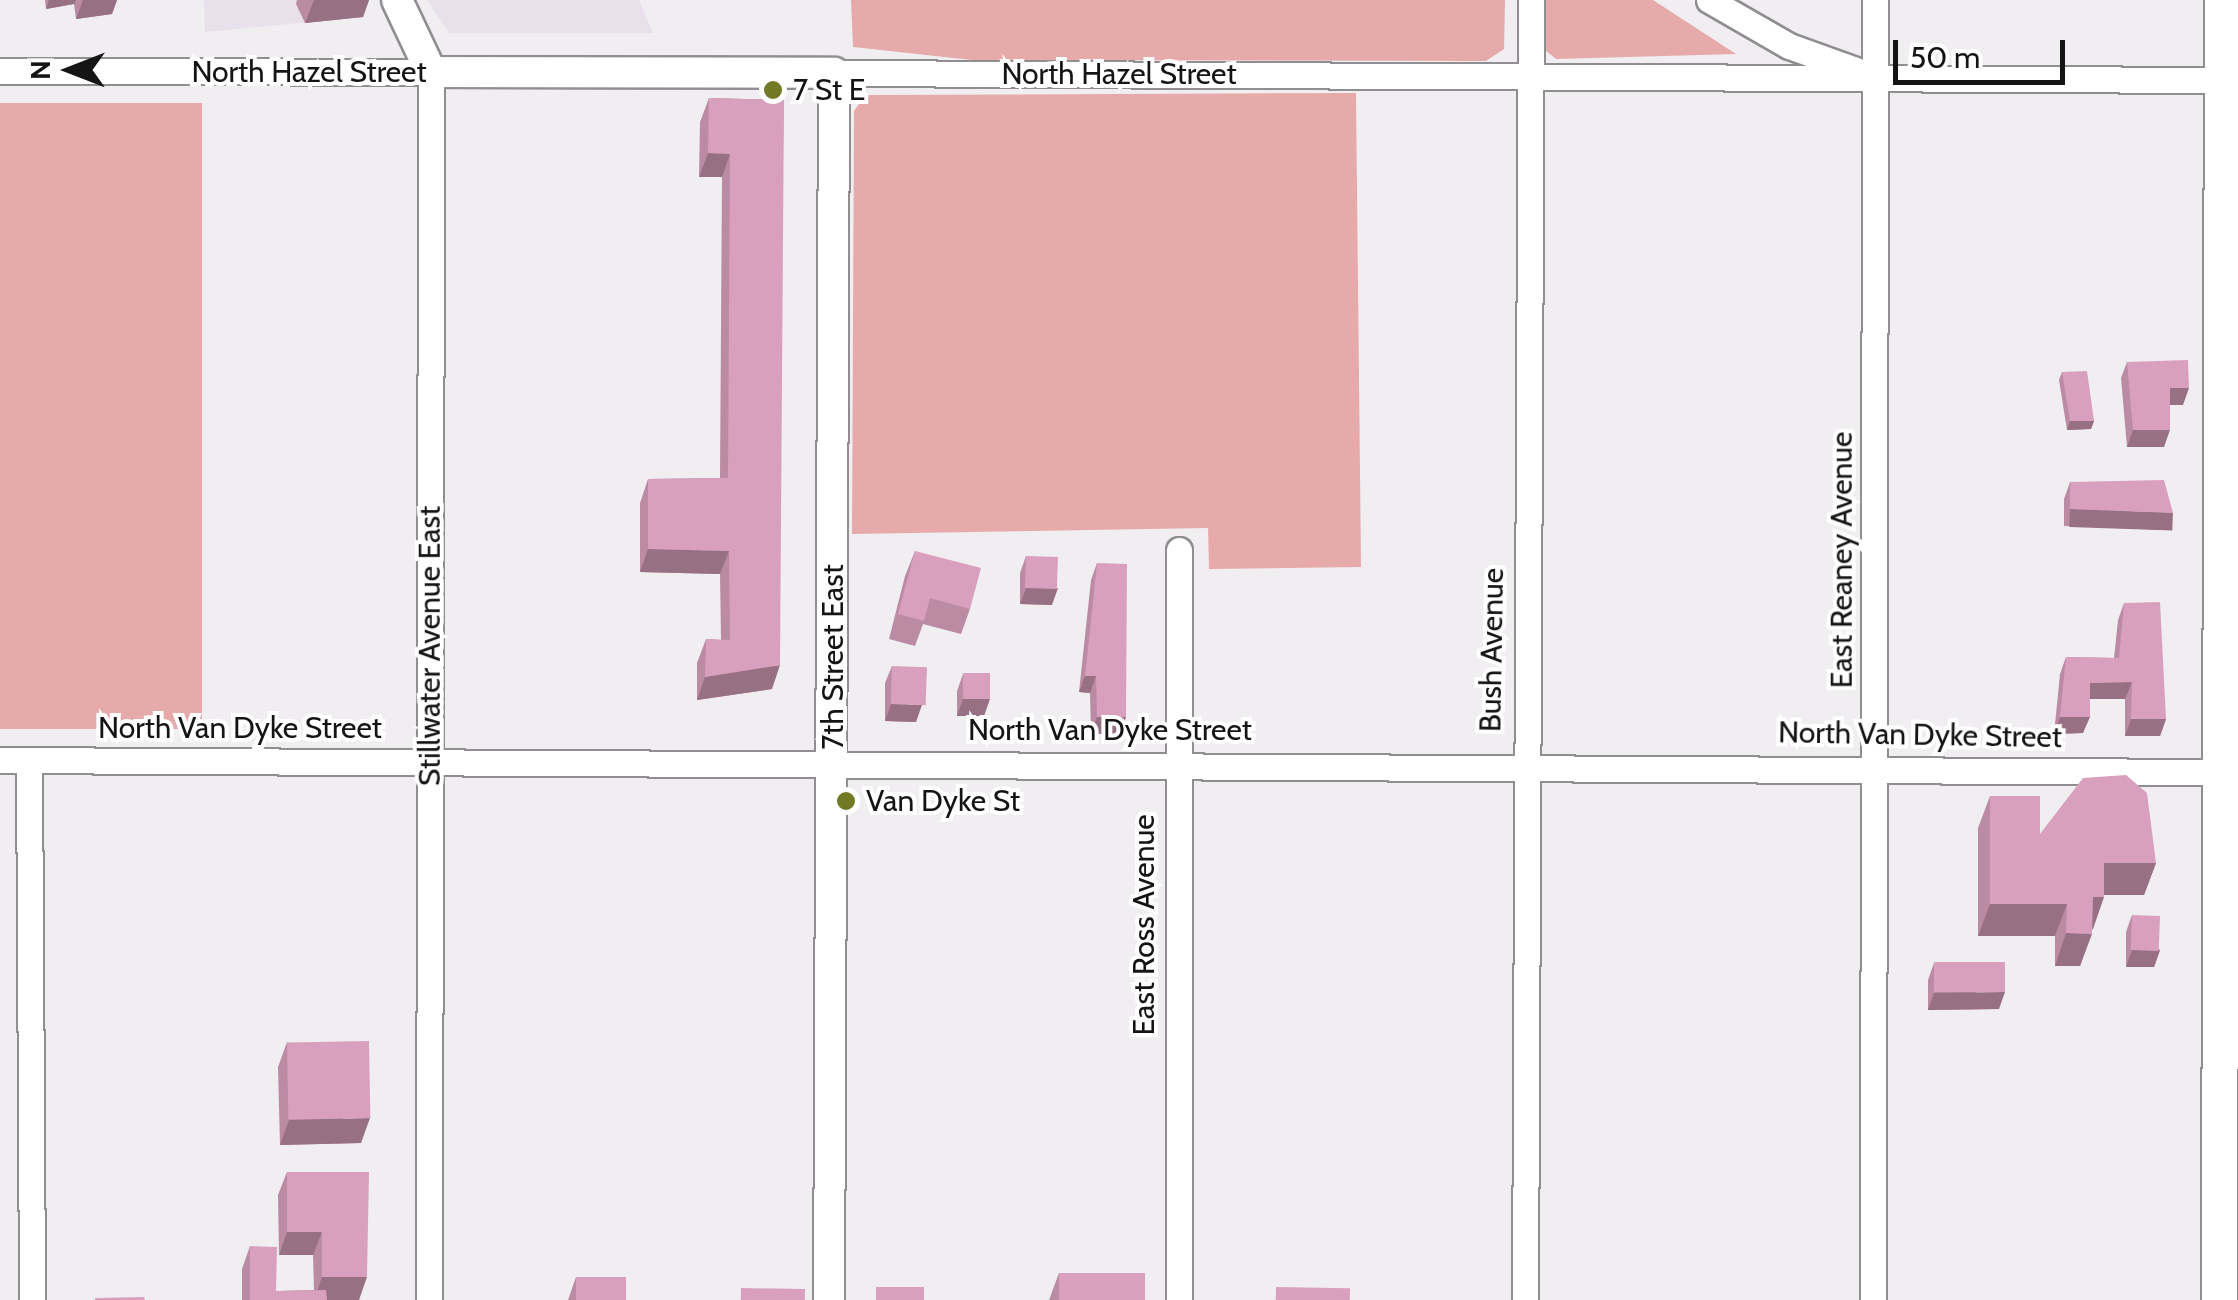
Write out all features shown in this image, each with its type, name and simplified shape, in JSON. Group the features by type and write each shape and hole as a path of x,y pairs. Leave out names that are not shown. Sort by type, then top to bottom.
{"main road":[{"path":"2218,1300 2220,772 2230,80 2222,0"}],"street":[{"name":"Stillwater Avenue East","path":"396,0 432,72 429,1300"},
{"name":"Bush Avenue","path":"1525,1300 1524,766 1531,0"},
{"path":"1709,0 1789,46 1875,76"},
{"name":"East Reaney Avenue","path":"1873,1300 1875,0"},
{"name":"North Hazel Street","path":"0,71 2230,80"},
{"name":"7th Street East","path":"830,1300 834,73"},
{"name":"East Ross Avenue","path":"1178,1300 1179,550"},
{"name":"North Van Dyke Street","path":"0,760 1176,762 2220,772"},
{"path":"30,760 32,1300"}],"shaded area":[{"path":"204,0 354,0 363,17 205,32"},
{"path":"427,0 639,0 653,33 449,33"},
{"path":"851,0 1505,0 1504,49 1486,61 972,60 853,47"},
{"path":"1544,0 1653,0 1736,54 1556,59 1545,50"},
{"path":"1356,93 1361,567 1209,569 1208,528 852,534 854,111 865,95"},
{"path":"0,103 202,103 202,729 0,729"}],"building":[{"path":"709,98 784,100 780,665 705,677 706,639 730,640 729,551 648,549 648,479 728,478 730,154 708,153"},
{"path":"2188,360 2189,388 2170,388 2170,430 2133,430 2127,362"},
{"path":"2087,371 2094,421 2070,421 2062,372"},
{"path":"2164,480 2173,513 2070,509 2070,482"},
{"path":"915,551 981,568 970,609 930,598 924,621 898,614"},
{"path":"1026,556 1058,557 1057,589 1025,588"},
{"path":"1097,563 1127,564 1126,717 1097,717 1096,676 1085,676"},
{"path":"2160,602 2166,719 2131,719 2132,682 2090,683 2090,717 2060,717 2066,657 2119,658 2124,603"},
{"path":"892,666 927,667 926,705 891,704"},
{"path":"963,673 990,673 990,699 963,699"},
{"path":"2126,775 2147,793 2156,863 2104,863 2104,897 2093,897 2092,934 2066,933 2067,904 1990,904 1990,796 2040,796 2040,834 2083,778"},
{"path":"2132,915 2160,916 2159,951 2131,950"},
{"path":"1934,962 2005,962 2005,992 1934,992"},
{"path":"369,1041 370,1118 288,1119 287,1042"},
{"path":"287,1172 369,1172 367,1277 322,1277 322,1232 287,1232"},
{"path":"250,1246 277,1247 276,1291 326,1290 327,1300 250,1300"},
{"path":"1059,1273 1145,1273 1145,1300 1059,1300"},
{"path":"576,1277 626,1277 626,1300 576,1300"},
{"path":"876,1287 924,1287 924,1300 876,1300"},
{"path":"1276,1287 1350,1288 1350,1300 1276,1300"},
{"path":"741,1288 805,1289 805,1300 741,1300"},
{"path":"95,1298 145,1300 95,1300"}],"place":[{"name":"7 St E","path":"773,90"},
{"name":"Van Dyke St","path":"846,801"}]}
